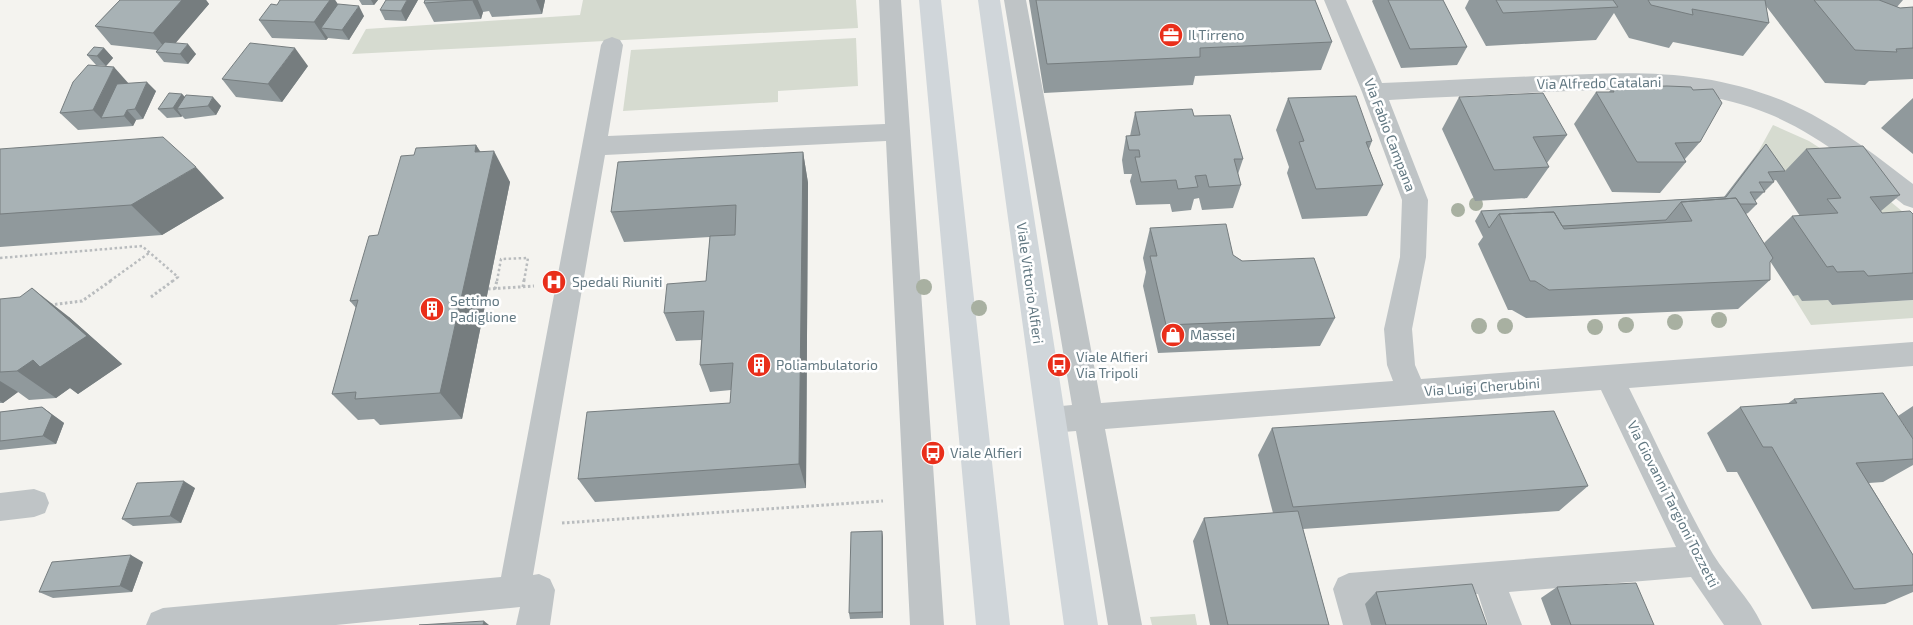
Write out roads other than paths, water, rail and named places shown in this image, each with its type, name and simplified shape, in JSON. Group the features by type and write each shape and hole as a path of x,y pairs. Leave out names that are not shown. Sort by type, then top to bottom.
{"main road":[{"path":"930,0 993,625"},
{"name":"Viale Vittorio Alfieri","path":"989,0 1081,625"}],"street":[{"path":"890,0 927,625"},
{"path":"1015,0 1125,625"},
{"name":"Via Fabio Campana","path":"1335,0 1374,92 1415,200 1413,257 1398,329 1401,365 1412,392"},
{"path":"514,592 612,44"},
{"name":"Via Alfredo Catalani","path":"1374,92 1635,80 1658,80 1714,88 1767,104 1820,129 1863,158 1913,198"},
{"path":"594,146 898,132"},
{"name":"Via Luigi Cherubini","path":"1051,420 1913,354"},
{"name":"Via Giovanni Targioni Tozzetti","path":"1609,377 1699,561 1716,588 1745,625"},
{"path":"0,507 34,503"},
{"path":"1360,625 1349,589 1699,561"},
{"path":"1488,578 1505,625"},
{"path":"163,625 539,590 533,625"}],"place":[{"name":"Il Tirreno","path":"1171,35"},
{"name":"Spedali Riuniti","path":"554,282"},
{"name":"Settimo Padiglione","path":"432,309"},
{"name":"Massei","path":"1173,335"},
{"name":"Poliambulatorio","path":"759,365"},
{"name":"Viale Alfieri Via Tripoli","path":"1059,365"},
{"name":"Viale Alfieri","path":"933,453"}]}
